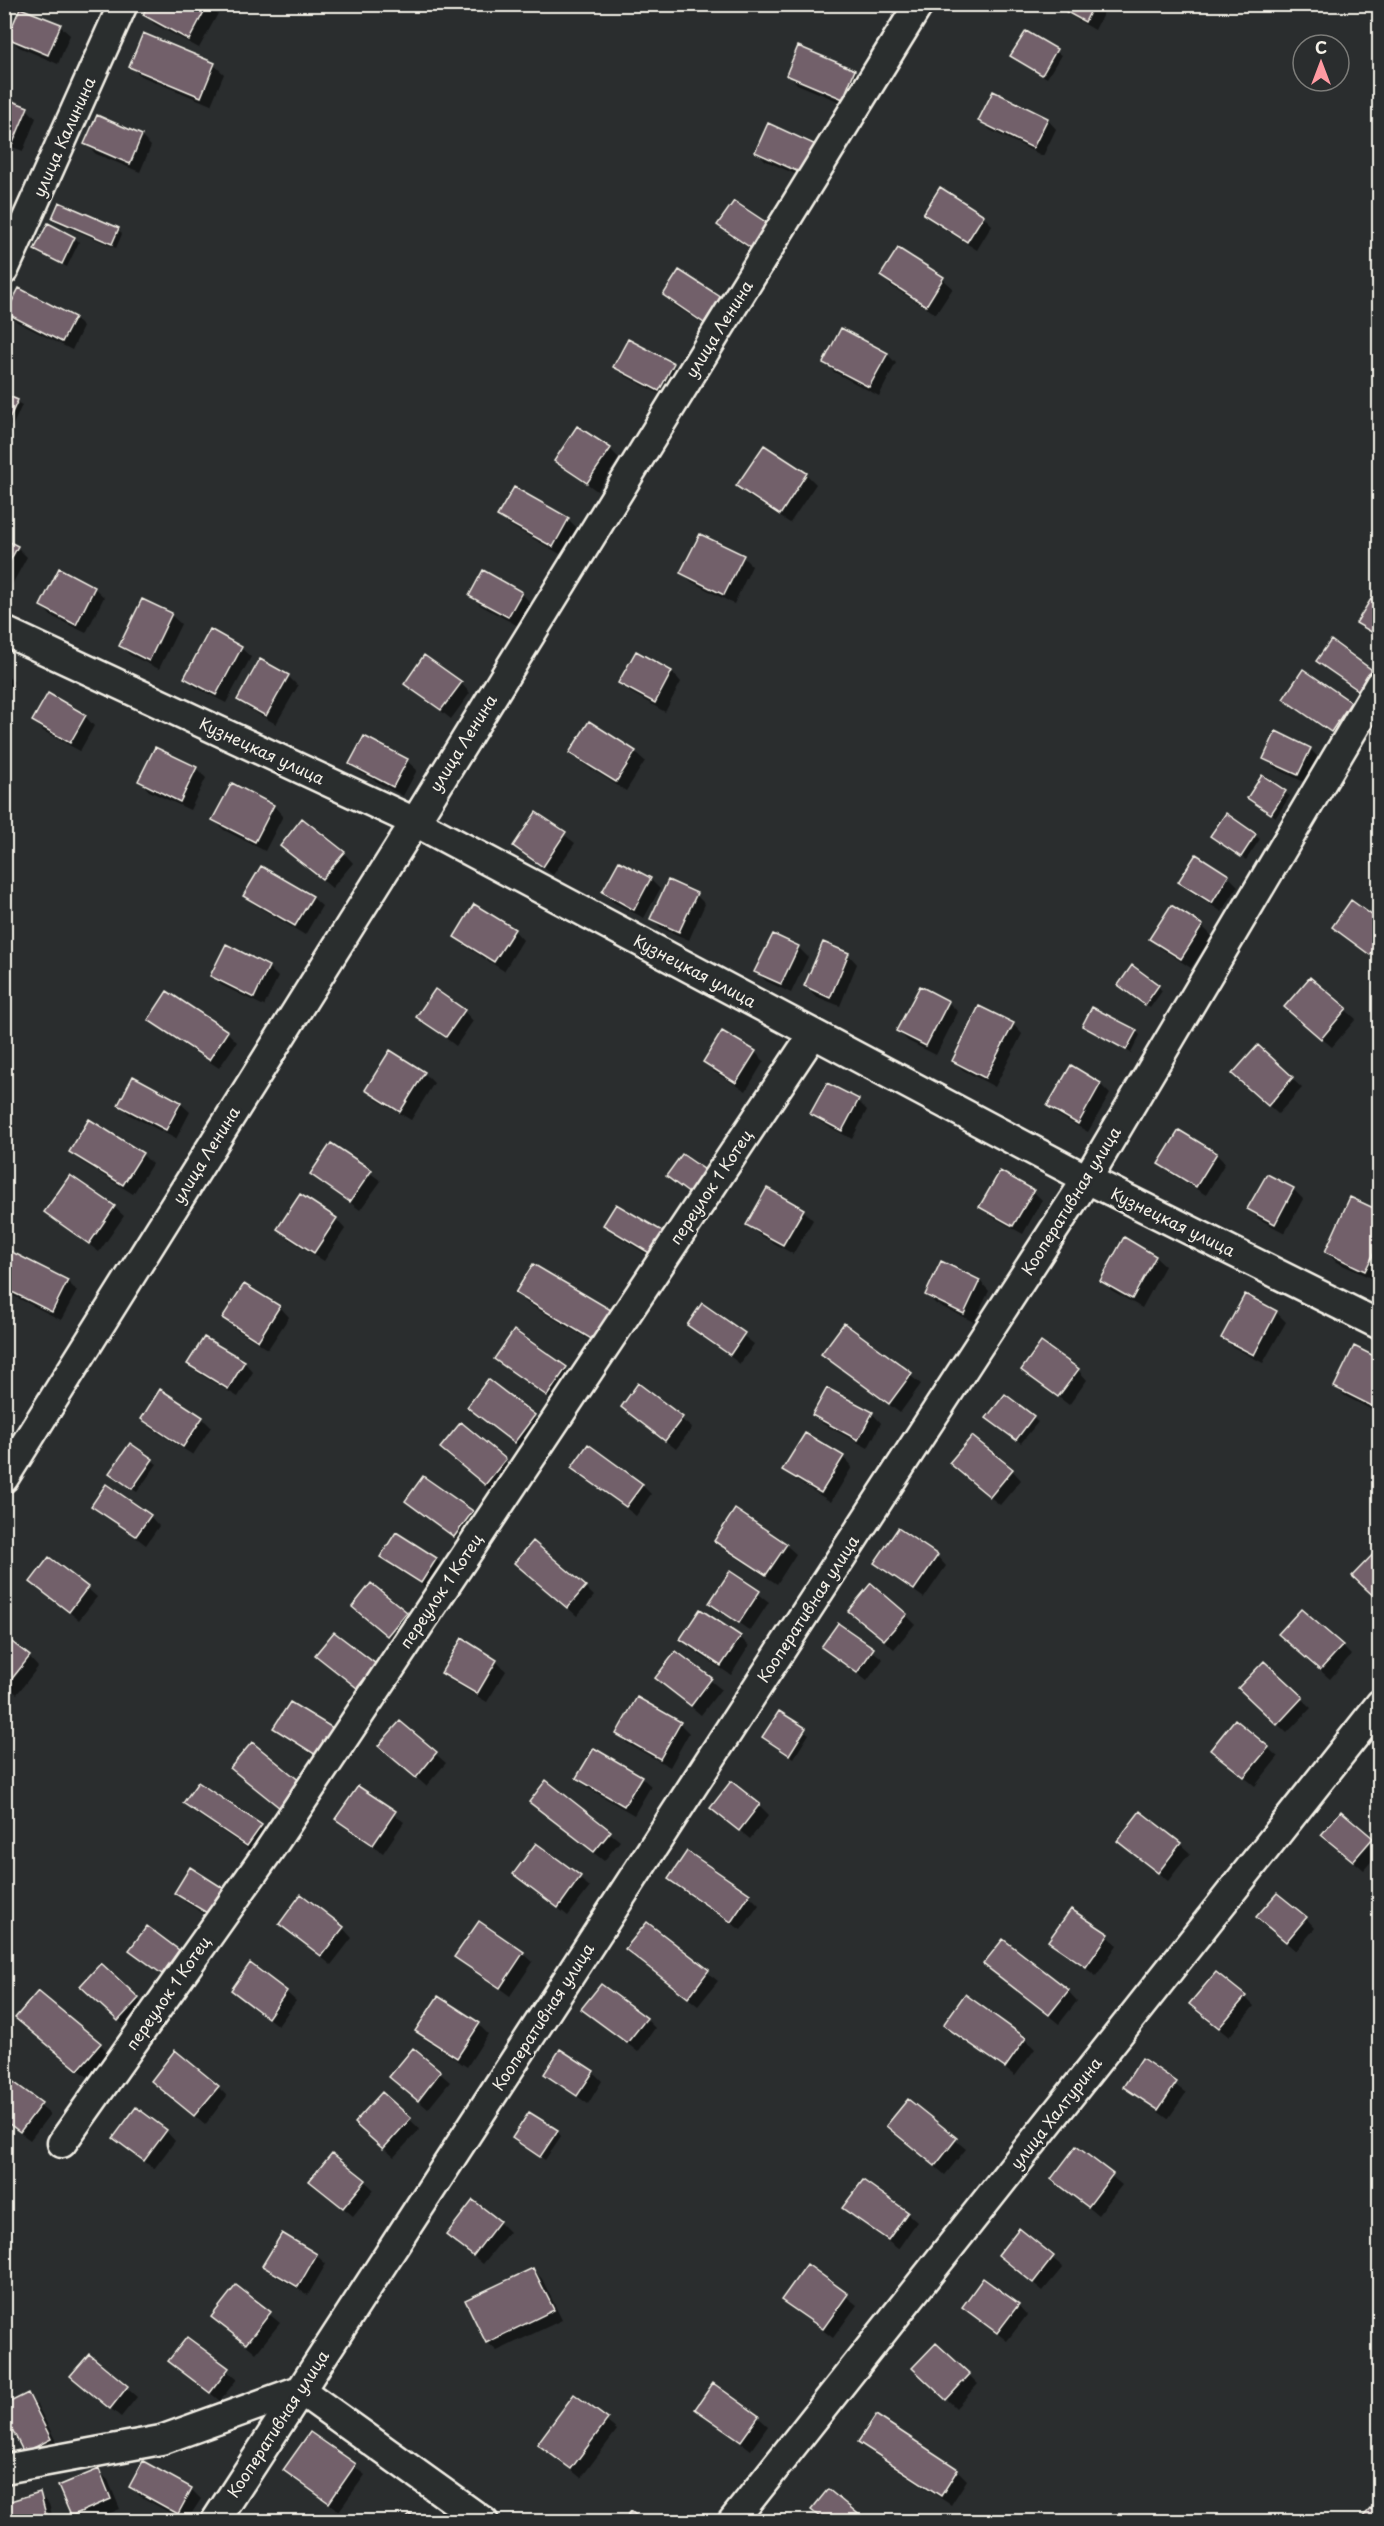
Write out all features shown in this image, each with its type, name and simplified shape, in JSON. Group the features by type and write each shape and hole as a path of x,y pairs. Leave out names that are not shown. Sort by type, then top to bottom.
{"street":[{"name":"улица Калинина","path":"4,270 123,4"},
{"name":"улица Ленина","path":"4,1479 415,822 919,4"},
{"name":"Кузнецкая улица","path":"4,631 415,822 1087,1179 1380,1325"},
{"name":"Кооперативная улица","path":"215,2522 1087,1179 1380,684"},
{"name":"переулок 1 Котец","path":"62,2143 268,1852 813,1034"},
{"name":"улица Халтурина","path":"732,2522 1380,1704"},
{"path":"4,2469 161,2440 300,2390 484,2522"}],"building":[{"path":"148,4 208,4 189,40 143,15"},
{"path":"1052,4 1094,4 1085,22"},
{"path":"20,8 61,24 48,55 7,38"},
{"path":"1026,31 1057,49 1042,75 1010,56"},
{"path":"143,33 215,63 201,97 129,67"},
{"path":"798,46 855,70 843,99 786,75"},
{"path":"993,91 1048,118 1033,148 978,121"},
{"path":"4,98 28,107 13,143 4,139"},
{"path":"97,115 142,135 130,164 84,144"},
{"path":"768,123 816,145 803,174 755,152"},
{"path":"940,187 984,215 967,242 923,214"},
{"path":"734,201 770,225 754,250 717,225"},
{"path":"59,202 119,228 112,244 52,218"},
{"path":"48,223 75,237 62,264 34,250"},
{"path":"898,248 944,277 926,306 880,276"},
{"path":"679,270 721,297 704,323 663,295"},
{"path":"19,288 75,317 62,342 6,313"},
{"path":"841,328 888,353 869,387 823,363"},
{"path":"628,339 674,363 659,391 613,367"},
{"path":"4,394 18,400 7,423 4,422"},
{"path":"577,426 611,448 587,483 554,461"},
{"path":"764,445 807,473 780,515 736,486"},
{"path":"514,487 569,518 553,547 497,516"},
{"path":"700,534 744,555 724,595 680,573"},
{"path":"4,539 18,546 4,572"},
{"path":"59,568 95,587 76,625 40,606"},
{"path":"483,570 522,592 508,617 469,596"},
{"path":"142,599 172,613 149,661 119,646"},
{"path":"1371,599 1380,604 1380,637 1356,623"},
{"path":"210,629 242,647 216,695 184,678"},
{"path":"1331,640 1372,670 1358,690 1316,661"},
{"path":"636,651 672,671 655,703 618,683"},
{"path":"424,655 462,682 441,710 404,684"},
{"path":"260,659 289,675 266,716 237,700"},
{"path":"1303,669 1351,702 1331,732 1283,699"},
{"path":"48,693 86,715 70,743 32,721"},
{"path":"589,721 636,751 616,782 569,753"},
{"path":"1276,731 1311,748 1298,775 1263,759"},
{"path":"364,736 408,759 393,787 349,764"},
{"path":"155,747 197,767 180,802 138,781"},
{"path":"1262,775 1286,791 1271,814 1247,798"},
{"path":"232,783 274,805 255,842 212,820"},
{"path":"536,812 566,832 543,867 513,846"},
{"path":"1226,813 1256,834 1241,857 1210,836"},
{"path":"302,818 345,852 322,879 280,846"},
{"path":"1196,854 1229,875 1212,903 1178,882"},
{"path":"619,861 651,878 634,910 602,892"},
{"path":"261,866 313,896 295,926 243,896"},
{"path":"668,880 697,893 679,932 650,919"},
{"path":"1351,900 1380,921 1380,942 1370,955 1332,927"},
{"path":"474,904 515,929 494,962 454,937"},
{"path":"1171,905 1203,925 1181,959 1149,939"},
{"path":"773,934 799,946 781,984 754,972"},
{"path":"823,942 849,953 830,998 804,986"},
{"path":"226,944 269,966 254,998 210,976"},
{"path":"1132,965 1159,985 1145,1005 1118,985"},
{"path":"1310,977 1347,1008 1321,1039 1284,1007"},
{"path":"920,986 949,1001 926,1046 896,1031"},
{"path":"435,989 465,1010 446,1037 416,1017"},
{"path":"167,991 228,1031 209,1060 148,1020"},
{"path":"979,1006 1014,1023 985,1078 952,1061"},
{"path":"1092,1007 1137,1030 1126,1050 1082,1026"},
{"path":"722,1031 756,1051 736,1083 703,1062"},
{"path":"1258,1045 1293,1077 1268,1106 1232,1074"},
{"path":"390,1050 425,1072 400,1112 365,1090"},
{"path":"1071,1065 1101,1083 1078,1124 1047,1106"},
{"path":"133,1076 181,1102 166,1130 118,1105"},
{"path":"827,1083 859,1099 842,1131 810,1114"},
{"path":"89,1119 143,1153 123,1185 69,1152"},
{"path":"1179,1130 1217,1153 1196,1187 1158,1164"},
{"path":"331,1143 372,1170 350,1202 310,1174"},
{"path":"682,1154 711,1174 694,1197 666,1176"},
{"path":"1000,1171 1034,1190 1013,1226 979,1207"},
{"path":"1267,1174 1294,1188 1275,1224 1247,1209"},
{"path":"70,1175 115,1206 89,1244 44,1212"},
{"path":"767,1188 804,1209 783,1245 746,1225"},
{"path":"300,1194 337,1218 314,1253 277,1229"},
{"path":"1350,1197 1380,1211 1380,1241 1365,1271 1325,1252"},
{"path":"616,1204 669,1235 656,1257 603,1225"},
{"path":"1124,1237 1156,1256 1132,1299 1100,1281"},
{"path":"4,1248 68,1280 52,1312 4,1288"},
{"path":"941,1261 980,1280 964,1314 925,1295"},
{"path":"533,1264 611,1310 593,1340 515,1293"},
{"path":"244,1284 280,1306 258,1341 222,1318"},
{"path":"1245,1294 1277,1311 1254,1355 1221,1338"},
{"path":"702,1303 745,1333 730,1355 687,1325"},
{"path":"844,1323 912,1373 889,1404 821,1354"},
{"path":"514,1330 567,1367 547,1396 494,1359"},
{"path":"204,1337 245,1361 228,1389 187,1364"},
{"path":"1041,1342 1079,1369 1058,1397 1021,1370"},
{"path":"1354,1346 1380,1359 1380,1410 1334,1387"},
{"path":"488,1379 535,1415 514,1443 467,1407"},
{"path":"638,1383 683,1417 665,1441 621,1407"},
{"path":"827,1388 873,1412 858,1440 812,1415"},
{"path":"160,1389 203,1417 183,1447 141,1419"},
{"path":"1005,1394 1034,1416 1016,1440 986,1418"},
{"path":"461,1422 506,1459 485,1485 440,1448"},
{"path":"805,1433 844,1456 821,1493 782,1470"},
{"path":"972,1436 1013,1469 990,1497 949,1463"},
{"path":"130,1443 153,1459 132,1489 109,1473"},
{"path":"588,1444 643,1484 626,1507 571,1468"},
{"path":"423,1476 473,1511 454,1537 405,1501"},
{"path":"106,1484 151,1515 136,1536 91,1506"},
{"path":"735,1509 787,1544 766,1575 714,1541"},
{"path":"898,1528 938,1555 914,1590 874,1563"},
{"path":"396,1532 437,1558 421,1583 380,1557"},
{"path":"533,1541 586,1586 567,1608 514,1563"},
{"path":"1380,1547 1380,1602 1352,1576"},
{"path":"49,1557 88,1587 69,1612 30,1582"},
{"path":"730,1571 760,1591 739,1623 709,1603"},
{"path":"371,1583 407,1612 387,1636 352,1607"},
{"path":"871,1583 907,1614 884,1640 848,1611"},
{"path":"700,1609 741,1636 721,1666 680,1639"},
{"path":"1301,1609 1343,1645 1320,1670 1278,1634"},
{"path":"838,1623 874,1648 857,1673 821,1647"},
{"path":"334,1632 376,1664 357,1688 315,1655"},
{"path":"4,1636 30,1656 7,1685 4,1684"},
{"path":"462,1638 497,1660 477,1694 441,1673"},
{"path":"676,1651 712,1678 691,1706 655,1678"},
{"path":"1264,1661 1303,1697 1277,1725 1238,1688"},
{"path":"637,1697 681,1722 660,1759 616,1734"},
{"path":"290,1702 333,1728 316,1755 273,1728"},
{"path":"779,1711 806,1728 789,1755 762,1737"},
{"path":"1235,1719 1269,1747 1244,1777 1210,1750"},
{"path":"400,1721 437,1752 416,1778 378,1746"},
{"path":"252,1742 301,1782 280,1808 230,1768"},
{"path":"594,1748 642,1776 624,1806 576,1778"},
{"path":"546,1780 611,1831 594,1852 529,1802"},
{"path":"731,1781 760,1804 739,1831 710,1808"},
{"path":"198,1782 262,1825 247,1846 183,1803"},
{"path":"358,1786 396,1811 373,1845 335,1819"},
{"path":"1140,1811 1181,1843 1158,1873 1117,1841"},
{"path":"1341,1811 1373,1838 1353,1861 1321,1835"},
{"path":"536,1843 581,1876 558,1908 513,1874"},
{"path":"687,1851 750,1894 731,1922 668,1879"},
{"path":"190,1867 223,1888 207,1913 174,1893"},
{"path":"1277,1893 1307,1917 1286,1942 1256,1917"},
{"path":"301,1894 344,1927 321,1956 279,1924"},
{"path":"1071,1909 1109,1934 1086,1967 1048,1941"},
{"path":"479,1921 524,1952 500,1988 454,1957"},
{"path":"647,1922 709,1970 688,1998 625,1949"},
{"path":"147,1926 179,1950 162,1974 129,1950"},
{"path":"1003,1939 1069,1990 1049,2015 983,1964"},
{"path":"101,1963 139,1998 118,2021 80,1986"},
{"path":"250,1963 287,1991 268,2018 231,1990"},
{"path":"1216,1972 1246,1996 1219,2028 1189,2004"},
{"path":"601,1984 647,2018 627,2043 581,2009"},
{"path":"38,1991 101,2043 78,2070 15,2018"},
{"path":"965,1994 1026,2038 1005,2068 943,2025"},
{"path":"438,1996 480,2023 457,2058 415,2031"},
{"path":"413,2048 441,2071 418,2101 389,2077"},
{"path":"560,2049 594,2071 577,2096 544,2074"},
{"path":"175,2050 219,2086 194,2116 151,2081"},
{"path":"1142,2058 1177,2082 1158,2110 1123,2087"},
{"path":"4,2075 42,2103 20,2132 4,2120"},
{"path":"382,2092 411,2118 383,2149 354,2123"},
{"path":"908,2099 957,2138 935,2166 886,2126"},
{"path":"136,2107 167,2130 144,2161 113,2138"},
{"path":"529,2112 558,2130 540,2157 512,2138"},
{"path":"1076,2146 1113,2174 1088,2207 1051,2179"},
{"path":"332,2153 366,2180 343,2208 309,2181"},
{"path":"863,2180 908,2212 888,2240 842,2208"},
{"path":"473,2200 500,2221 473,2256 446,2235"},
{"path":"1019,2228 1054,2256 1033,2283 998,2255"},
{"path":"282,2233 317,2254 298,2287 262,2266"},
{"path":"807,2264 848,2294 823,2329 781,2300"},
{"path":"533,2268 554,2310 486,2343 465,2300"},
{"path":"983,2278 1019,2304 997,2333 962,2307"},
{"path":"236,2285 271,2312 246,2344 211,2317"},
{"path":"187,2337 229,2368 210,2393 168,2361"},
{"path":"936,2343 970,2374 946,2400 912,2368"},
{"path":"89,2354 128,2386 110,2409 70,2376"},
{"path":"713,2383 759,2416 741,2441 695,2409"},
{"path":"28,2393 51,2439 24,2453 4,2413 4,2405"},
{"path":"574,2394 608,2419 571,2469 537,2444"},
{"path":"876,2415 958,2469 941,2496 858,2442"},
{"path":"310,2432 356,2464 329,2503 283,2470"},
{"path":"143,2461 192,2488 178,2514 129,2487"},
{"path":"99,2469 111,2499 71,2516 58,2486"},
{"path":"828,2489 868,2522 826,2522 811,2510"},
{"path":"40,2492 48,2522 13,2522 7,2502"},
{"path":"1371,2508 1380,2517 1380,2522 1358,2522"},
{"path":"631,2511 644,2522 622,2522"},
{"path":"410,2514 420,2522 404,2522"}]}
